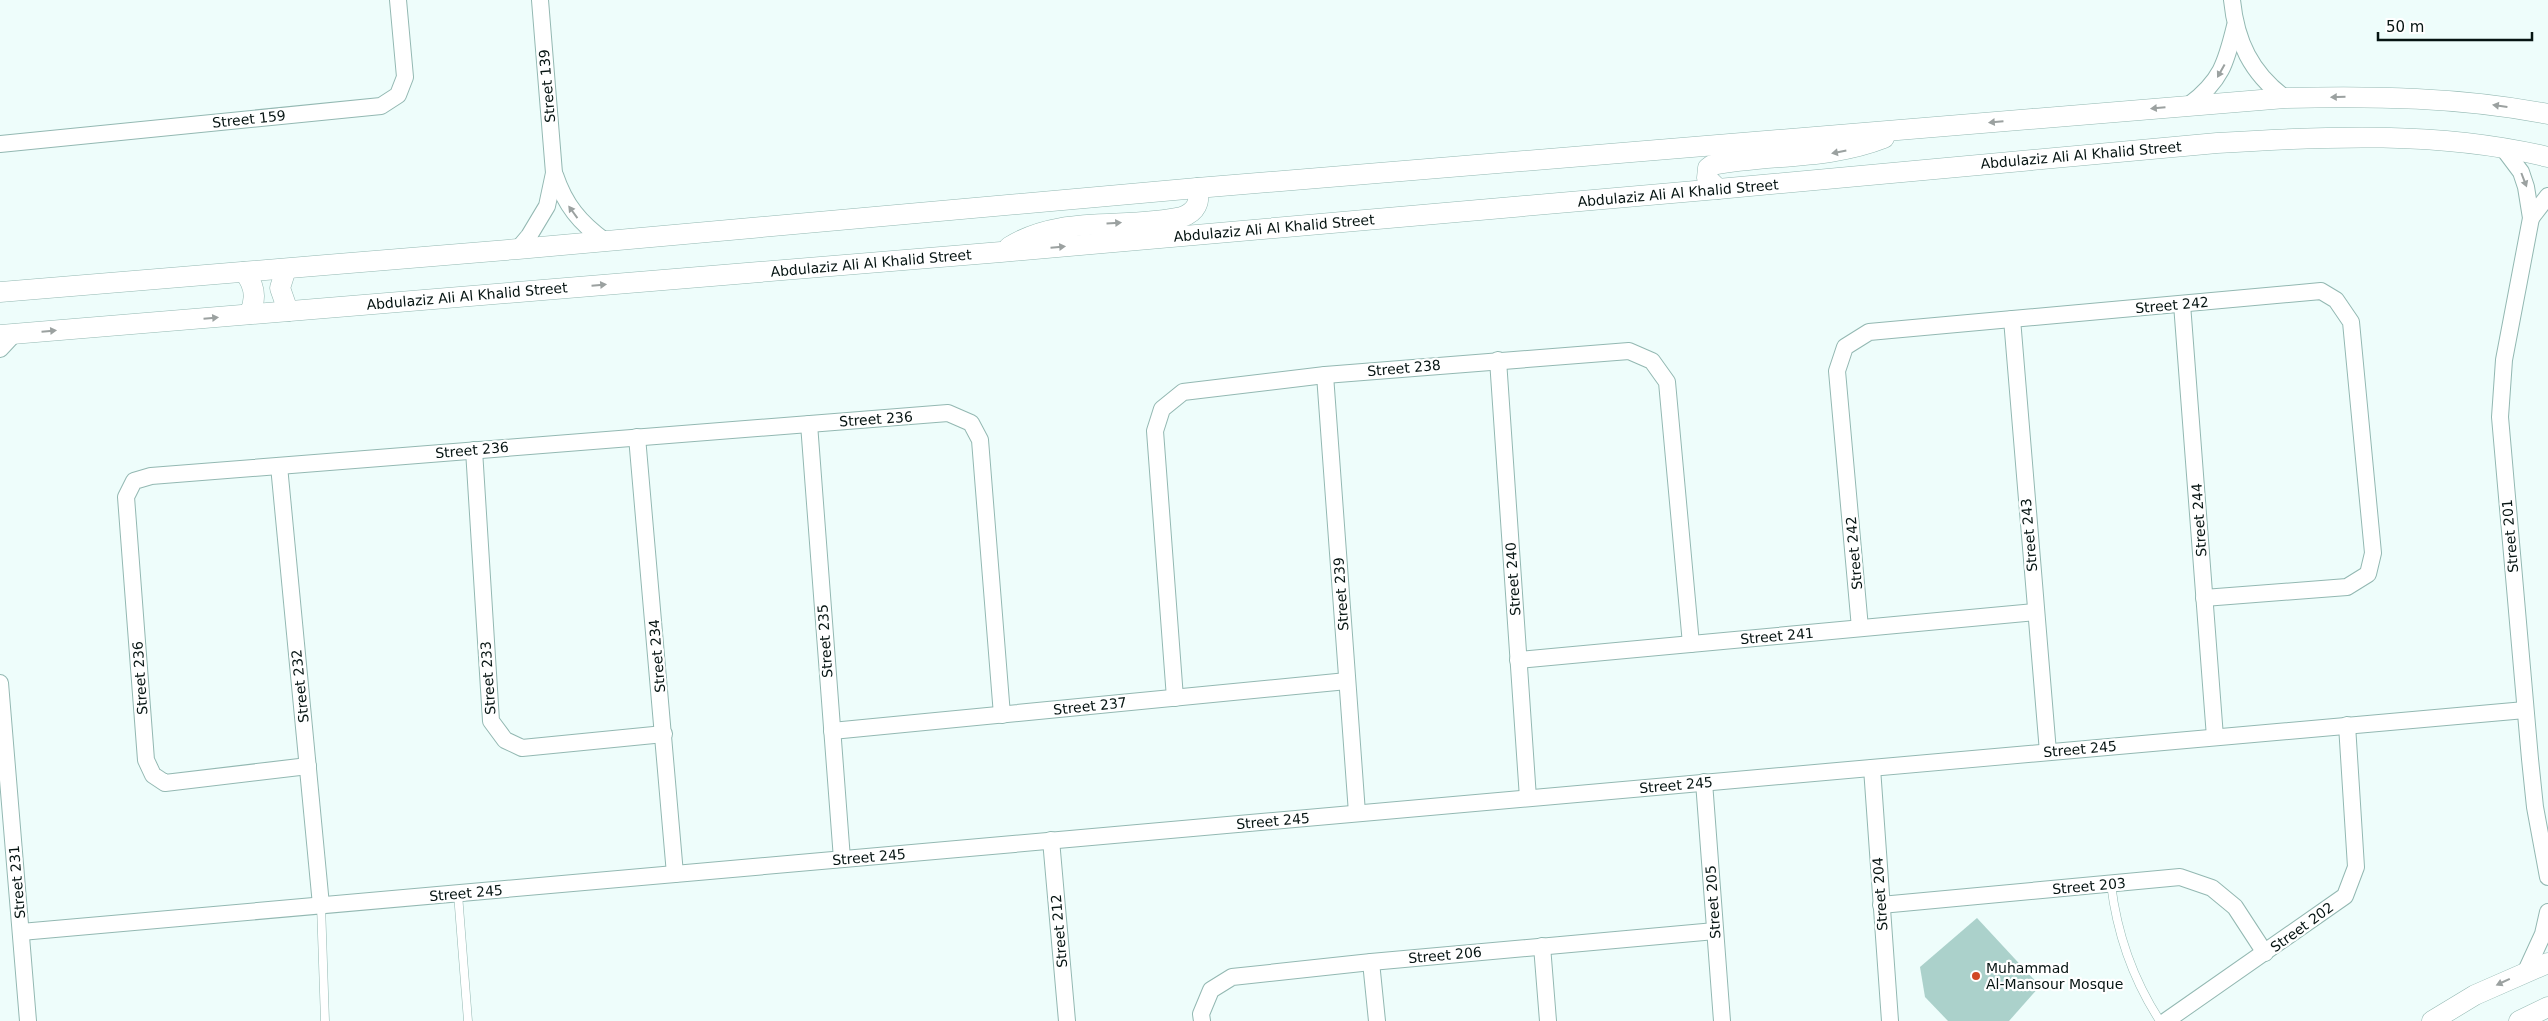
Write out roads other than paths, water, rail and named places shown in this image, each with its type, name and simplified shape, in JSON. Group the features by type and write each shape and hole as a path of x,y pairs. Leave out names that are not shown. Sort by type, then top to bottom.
{"street":[{"name":"Street 159","path":"0,144 381,106 398,95 405,76 398,0"},
{"name":"Street 139","path":"540,0 554,173 572,213 587,229 606,241"},
{"path":"2232,0 2235,26 2253,67 2261,79 2285,98"},
{"path":"2190,105 2212,86 2220,74 2227,60 2235,26"},
{"path":"0,292 518,249 1197,188 2285,98 2417,97 2495,105 2548,114"},
{"path":"1718,190 1707,178 1708,168 1712,165 1829,154 1868,145 1902,130"},
{"name":"Abdulaziz Ali Al Khalid Street","path":"7,335 1000,252 2280,139 2392,139 2504,148 2548,156"},
{"name":"Street 201","path":"2504,148 2524,180 2532,218 2506,344 2500,409 2525,710 2535,807 2548,877"},
{"name":"Street 139","path":"518,249 530,236 547,206 554,173"},
{"path":"1000,252 1026,237 1061,228 1182,217 1196,207 1198,201 1197,188"},
{"name":"Street 201","path":"2532,218 2548,196"},
{"path":"286,269 280,288 281,297 288,311"},
{"path":"244,272 254,292 253,307 250,314"},
{"name":"Street 242","path":"1860,628 1837,372 1845,347 1869,332 2321,291 2336,300 2351,322 2373,553 2368,574 2347,587 2204,598"},
{"name":"Street 244","path":"2182,304 2214,737"},
{"name":"Street 243","path":"2012,319 2048,752"},
{"path":"0,348 7,335"},
{"name":"Street 238","path":"1175,698 1155,431 1162,408 1183,392 1326,375 1629,351 1652,361 1667,382 1691,644"},
{"name":"Street 240","path":"1498,360 1528,798"},
{"name":"Street 239","path":"1326,375 1357,813"},
{"name":"Street 236","path":"308,766 165,783 153,775 146,760 126,497 134,481 151,476 948,413 971,424 980,440 1002,715"},
{"name":"Street 235","path":"808,424 842,859"},
{"name":"Street 234","path":"637,437 675,874"},
{"name":"Street 233","path":"474,450 491,721 505,740 522,748 664,734"},
{"name":"Street 232","path":"279,466 321,906"},
{"name":"Street 241","path":"1518,660 2035,612"},
{"name":"Street 237","path":"832,731 1347,681"},
{"name":"Street 231","path":"0,683 28,1021"},
{"name":"Street 245","path":"21,932 2525,710"},
{"name":"Street 202","path":"2166,1021 2344,896 2356,867 2347,725"},
{"name":"Street 204","path":"1872,768 1890,1021"},
{"name":"Street 205","path":"1704,782 1722,1021"},
{"name":"Street 212","path":"1051,840 1067,1021"},
{"name":"Street 203","path":"1881,906 2180,877 2212,888 2235,908 2265,953"},
{"path":"2526,971 2543,934 2548,912"},
{"name":"Street 206","path":"1202,1021 1201,1014 1211,990 1232,977 1370,962 1716,931"},
{"path":"1542,946 1548,1021"},
{"path":"1370,962 1377,1021"},
{"path":"2432,1021 2475,995 2526,971 2548,963"},
{"path":"2519,1021 2548,1007"}],"lane":[{"path":"2111,884 2116,917 2127,958 2136,981 2160,1021"},
{"path":"458,894 468,1021"},
{"path":"321,906 325,1021"}],"place":[{"name":"Muhammad Al-Mansour Mosque","path":"1976,976"}]}
